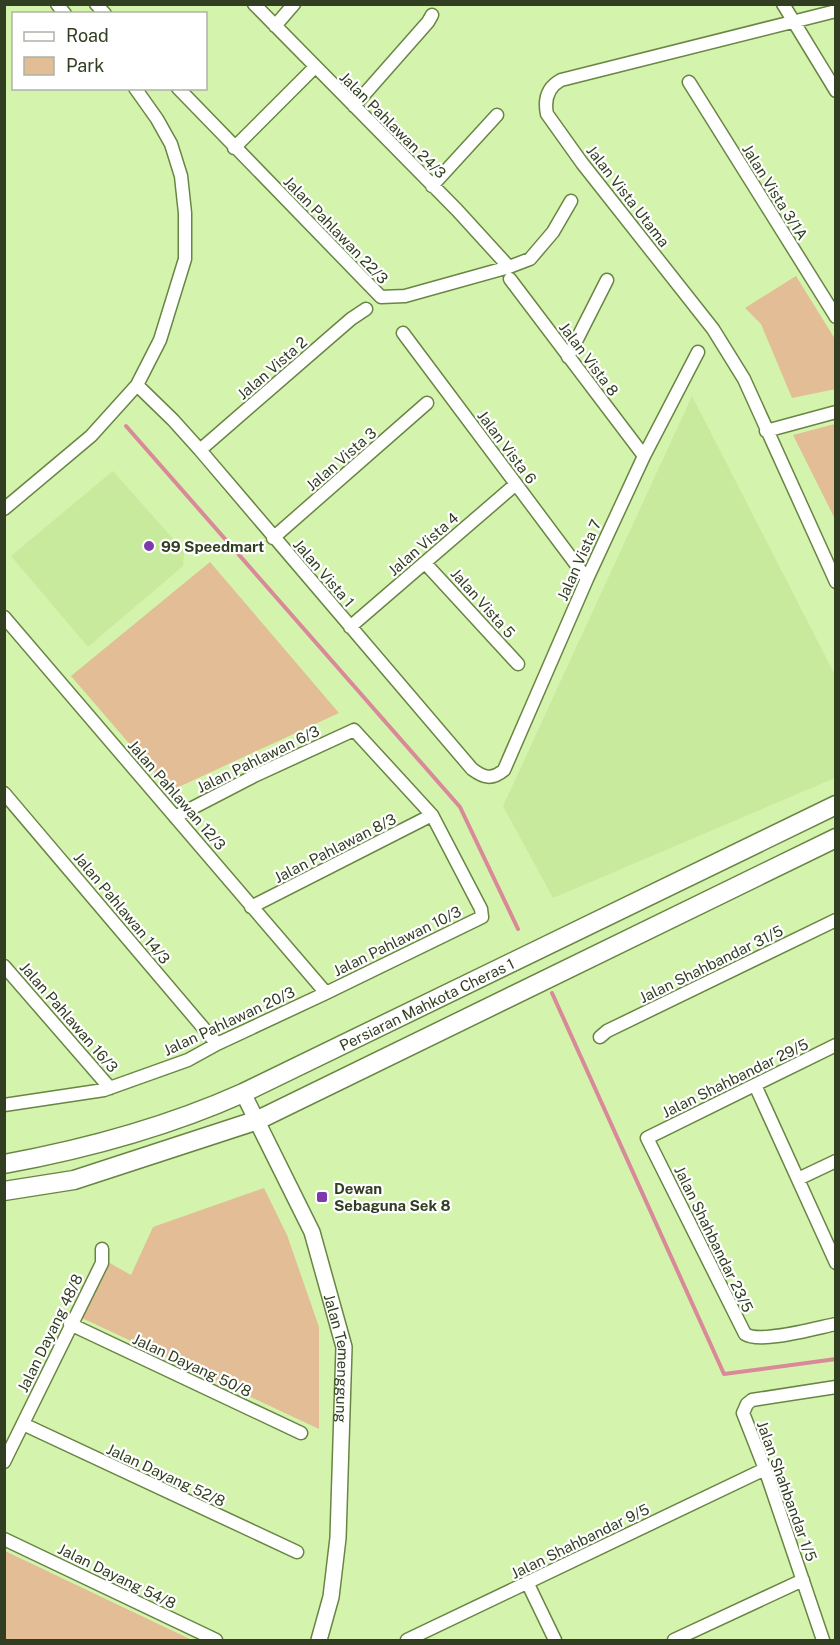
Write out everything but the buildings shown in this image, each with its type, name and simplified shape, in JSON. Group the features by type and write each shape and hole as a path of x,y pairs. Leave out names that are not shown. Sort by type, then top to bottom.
{"main road":[{"name":"Persiaran Mahkota Cheras 1","path":"4,1164 76,1150 194,1115 836,805"},
{"name":"Persiaran Mahkota Cheras 1","path":"4,1191 74,1180 258,1120 836,838"}],"street":[{"name":"Jalan Pahlawan 24/3","path":"254,4 432,186 510,273"},
{"path":"275,26 294,4"},
{"path":"783,4 836,92"},
{"name":"Jalan Vista Utama","path":"836,11 561,80 550,89 545,107 547,114 582,163 713,328 744,379 836,582"},
{"path":"354,106 432,15"},
{"path":"234,148 315,67"},
{"name":"Jalan Vista 3/1A","path":"689,82 836,318"},
{"path":"4,509 91,436 137,385 160,340 185,259 185,213 181,176 171,144 136,90"},
{"name":"Jalan Pahlawan 22/3","path":"180,90 381,297 405,296 510,273 530,259 553,232 571,201"},
{"path":"432,186 497,115"},
{"name":"Jalan Vista 8","path":"510,273 568,357 644,456"},
{"path":"568,357 607,280"},
{"name":"Jalan Vista 2","path":"200,450 366,309"},
{"name":"Jalan Vista 6","path":"403,333 587,579"},
{"name":"Jalan Vista 7","path":"490,778 504,770 587,579 644,456 698,352"},
{"name":"Jalan Vista 1","path":"137,385 200,450 472,769 490,778"},
{"name":"Jalan Vista 3","path":"273,538 428,403"},
{"path":"766,431 836,412"},
{"name":"Jalan Vista 4","path":"350,627 516,484"},
{"name":"Jalan Vista 5","path":"425,563 518,664"},
{"name":"Jalan Pahlawan 12/3","path":"4,617 326,993"},
{"name":"Jalan Pahlawan 6/3","path":"175,817 254,776 354,730 363,737 432,815"},
{"name":"Jalan Pahlawan 14/3","path":"4,793 217,1044"},
{"name":"Jalan Pahlawan 8/3","path":"251,907 432,815"},
{"name":"Jalan Pahlawan 10/3","path":"326,993 482,917 432,815"},
{"name":"Jalan Shahbandar 31/5","path":"600,1037 617,1026 836,920"},
{"name":"Jalan Pahlawan 16/3","path":"4,966 110,1088"},
{"name":"Jalan Pahlawan 20/3","path":"4,1105 110,1088 188,1060 326,993"},
{"name":"Jalan Shahbandar 29/5","path":"648,1138 836,1045"},
{"path":"755,1085 836,1263"},
{"name":"Jalan Temenggung","path":"243,1093 312,1232 344,1347 338,1538 331,1597 319,1641"},
{"name":"Jalan Shahbandar 23/5","path":"648,1138 745,1334 750,1337 765,1337 836,1324"},
{"path":"798,1179 836,1161"},
{"name":"Jalan Dayang 48/8","path":"4,1461 102,1263 102,1250"},
{"name":"Jalan Dayang 50/8","path":"70,1324 301,1433"},
{"name":"Jalan Shahbandar 1/5","path":"823,1641 765,1469 743,1413 747,1404 752,1400 836,1387"},
{"name":"Jalan Dayang 52/8","path":"22,1424 297,1552"},
{"name":"Jalan Shahbandar 9/5","path":"407,1641 765,1469"},
{"name":"Jalan Dayang 54/8","path":"4,1539 216,1641"},
{"path":"674,1641 803,1580"},
{"path":"527,1582 555,1641"}],"shaded area":[{"path":"692,396 835,675 835,778 553,898 503,806"},
{"path":"113,471 184,551 183,566 88,647 11,556"}],"green space":[{"path":"796,276 835,339 836,389 792,398 761,324 745,308"},
{"path":"836,424 835,519 793,435"},
{"path":"210,562 339,713 170,791 71,676"},
{"path":"264,1188 287,1235 319,1327 319,1429 82,1318 108,1262 131,1275 153,1227"},
{"path":"5,1551 192,1640 5,1640"}],"waterway":[{"path":"126,426 460,807 518,929"},
{"path":"552,993 724,1374 836,1359"}],"place":[{"name":"99 Speedmart","path":"149,546"},
{"name":"Dewan Sebaguna Sek 8","path":"322,1197"}]}
